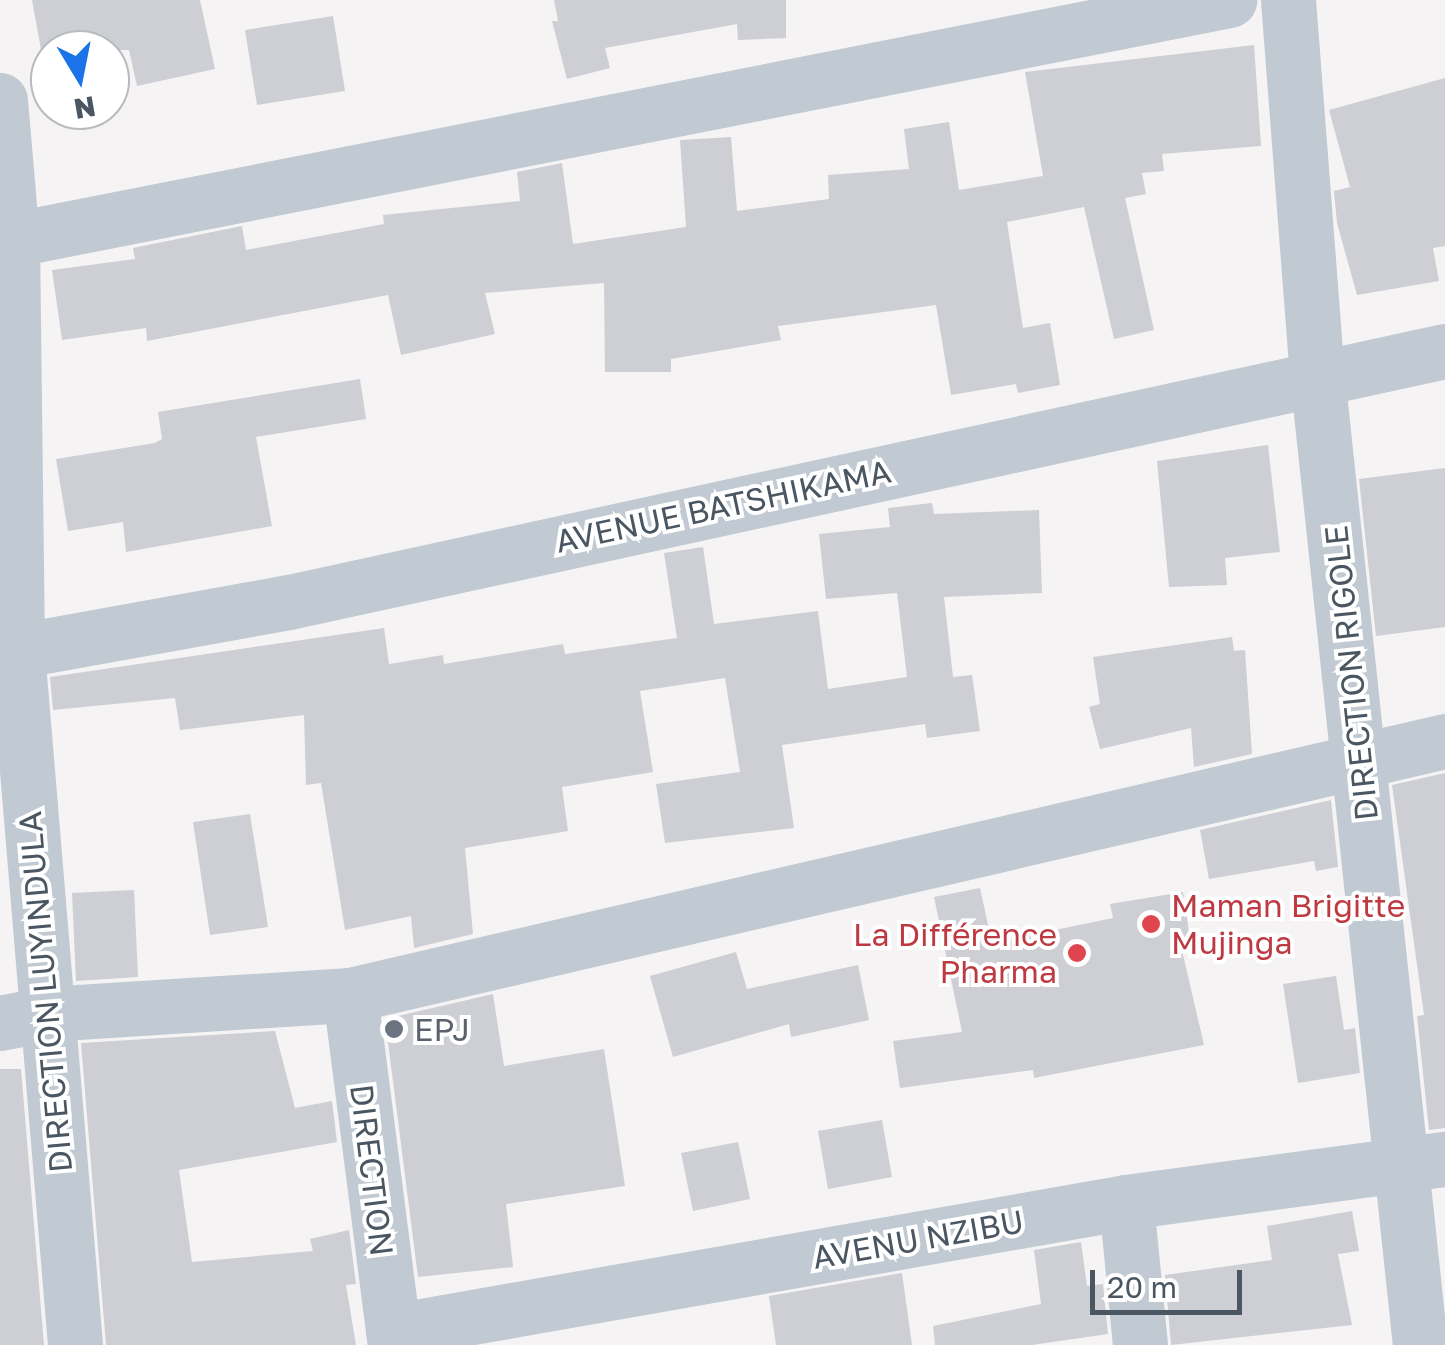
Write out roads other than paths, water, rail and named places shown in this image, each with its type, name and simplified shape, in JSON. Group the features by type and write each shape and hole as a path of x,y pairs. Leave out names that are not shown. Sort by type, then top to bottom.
{"street":[{"path":"6,240 1229,0"},
{"name":"DIRECTION RIGOLE","path":"1288,0 1317,375 1361,757 1425,1165 1420,1345"},
{"name":"DIRECTION LUYINDULA","path":"0,100 6,240 8,653 23,1019 75,1345"},
{"name":"AVENUE BATSHIKAMA","path":"8,653 288,602 1317,375 1445,351"},
{"path":"23,1019 350,995 1361,757 1445,742"},
{"name":"DIRECTION","path":"350,995 394,1338"},
{"name":"AVENU NZIBU","path":"394,1338 1126,1202 1425,1165"},
{"path":"1126,1202 1140,1345"}],"place":[{"name":"Maman Brigitte Mujinga","path":"1151,924"},
{"name":"La Différence Pharma","path":"1077,953"},
{"name":"EPJ","path":"394,1029"}]}
